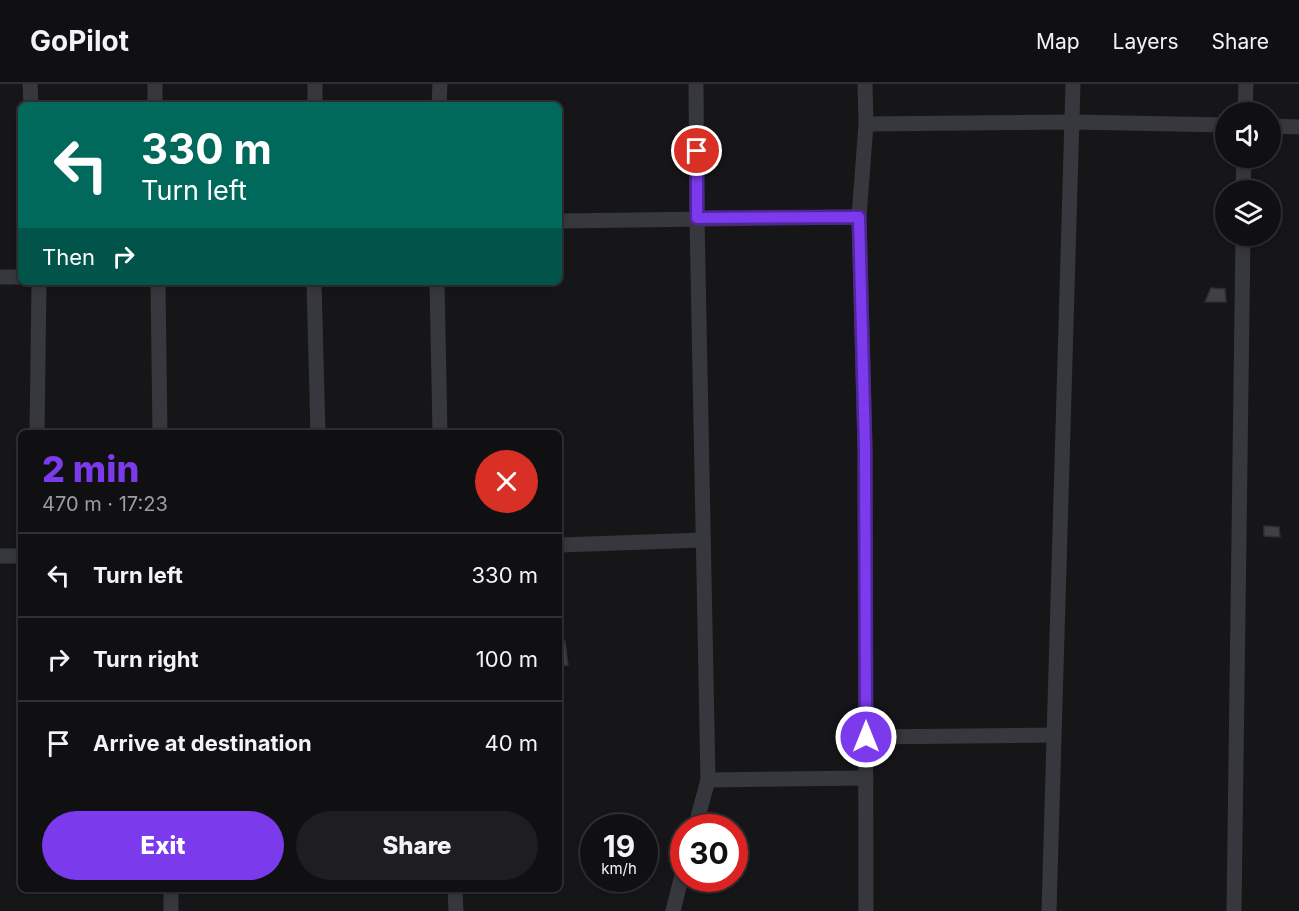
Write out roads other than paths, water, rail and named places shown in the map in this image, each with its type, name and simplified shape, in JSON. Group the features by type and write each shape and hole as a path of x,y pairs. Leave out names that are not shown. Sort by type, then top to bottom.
{"street":[{"path":"30,84 31,102"},
{"path":"155,84 155,102"},
{"path":"315,84 315,102"},
{"path":"439,102 440,84"},
{"path":"696,84 708,780 699,814"},
{"path":"865,84 866,124 859,217 865,448 866,911"},
{"path":"1049,911 1073,84"},
{"path":"1245,102 1246,84"},
{"path":"866,124 1073,122 1215,125"},
{"path":"1281,126 1299,126"},
{"path":"562,221 859,217"},
{"path":"1234,911 1243,246"},
{"path":"0,278 18,277"},
{"path":"37,430 39,285"},
{"path":"158,285 160,430"},
{"path":"314,285 318,430"},
{"path":"437,285 440,430"},
{"path":"562,545 703,540"},
{"path":"0,556 18,556"},
{"path":"866,737 1054,735"},
{"path":"708,780 866,778"},
{"path":"171,892 171,911"},
{"path":"455,892 456,911"},
{"path":"673,911 678,892"}]}
